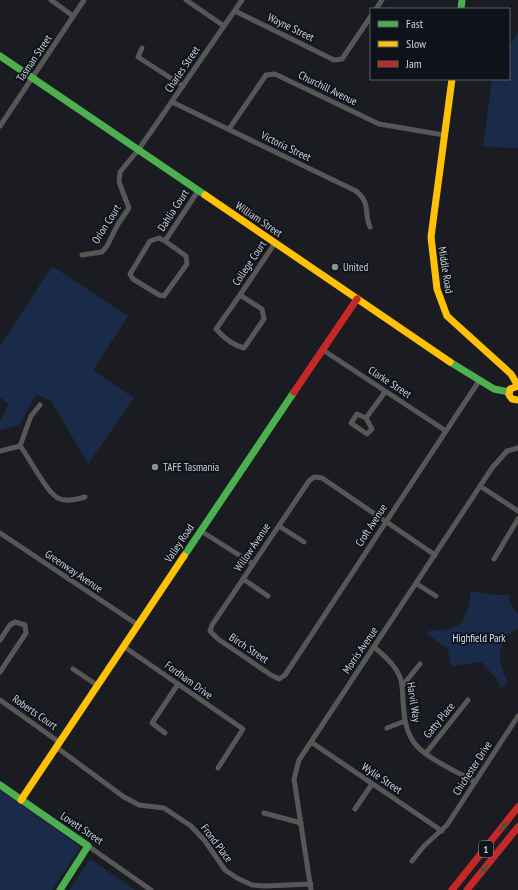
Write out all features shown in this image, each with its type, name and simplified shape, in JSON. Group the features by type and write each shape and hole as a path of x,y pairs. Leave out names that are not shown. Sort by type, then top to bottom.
{"main road":[{"name":"William Street","path":"0,56 479,381 494,389 509,392"},
{"name":"Middle Road","path":"452,80 431,237 431,250 440,304 447,316 504,368 518,386"},
{"name":"Valley Road","path":"21,800 57,744 357,299"},
{"path":"518,386 513,386 509,392 512,399 518,400"},
{"name":"Lovett Street","path":"0,785 88,846"},
{"name":"1","path":"452,890 484,852 518,807"},
{"name":"1","path":"467,890 493,860 518,827"},
{"path":"60,890 88,846"}],"street":[{"path":"51,0 74,16"},
{"name":"Tasman Street","path":"0,126 84,0"},
{"path":"186,0 224,26"},
{"name":"Charles Street","path":"139,149 242,0"},
{"name":"Wayne Street","path":"235,11 334,60 342,59 370,17"},
{"path":"142,48 138,57 183,86"},
{"name":"Churchill Avenue","path":"229,129 266,76 275,74 379,124 444,135"},
{"name":"Victoria Street","path":"172,102 356,191 367,204 367,220 370,227"},
{"name":"Orion Court","path":"82,256 102,252 129,208 119,182 120,172 139,149"},
{"name":"Dahlia Court","path":"165,241 198,191"},
{"name":"Dahlia Court","path":"159,238 165,241 188,259 187,264 164,296 159,295 133,279 130,274 150,241 159,238"},
{"name":"College Court","path":"240,295 262,309 264,319 244,348 236,346 222,336 216,329 275,243"},
{"name":"Clarke Street","path":"323,350 385,392 446,430"},
{"name":"Croft Avenue","path":"279,679 285,675 479,381"},
{"path":"366,418 385,392"},
{"path":"20,446 31,416 40,405"},
{"path":"0,451 20,446"},
{"path":"20,446 37,469 47,489 54,497 69,500 85,498"},
{"name":"Morris Avenue","path":"311,887 294,779 295,770 299,760 417,584 492,468 507,451 518,448"},
{"name":"Willow Avenue","path":"210,631 212,625 252,564 309,481 314,477 322,478 385,522"},
{"path":"480,486 518,511"},
{"path":"494,559 518,519"},
{"path":"385,522 435,555"},
{"path":"279,526 304,542"},
{"path":"201,531 252,564"},
{"name":"Greenway Avenue","path":"0,533 138,625"},
{"path":"243,579 268,596"},
{"path":"417,584 436,596"},
{"path":"0,640 10,625 15,622 25,625 26,633 0,672"},
{"name":"Birch Street","path":"210,631 218,639 279,679"},
{"name":"Fordham Drive","path":"123,646 243,729 218,768"},
{"name":"Harvil Way","path":"374,648 388,658 398,674 402,685 405,721 415,744 426,753 475,782"},
{"path":"402,685 420,664"},
{"path":"73,669 97,685"},
{"path":"165,732 152,723 178,684"},
{"name":"Roberts Court","path":"0,700 57,744"},
{"name":"Gatty Place","path":"426,753 468,700"},
{"name":"Chichester Drive","path":"412,861 424,846 442,831 518,716"},
{"path":"387,728 405,721"},
{"name":"Wylie Street","path":"311,742 442,831"},
{"name":"Frond Place","path":"57,744 124,797 139,805 164,808 191,826 205,841 225,870 237,878 252,885 311,887"},
{"path":"355,809 372,784"},
{"path":"264,813 301,823"},
{"name":"Lovett Street","path":"88,846 151,890"}],"green space":[{"path":"518,32 518,148 483,147 492,80 510,80 510,45"},
{"path":"52,266 128,316 93,370 134,398 88,464 51,401 36,394 20,425 0,430 0,421 9,404 0,397 0,346"},
{"name":"Highfield Park","path":"471,591 496,595 509,595 510,603 518,614 518,629 505,639 500,652 502,668 508,682 501,688 497,679 481,662 451,666 448,649 427,634 429,631 456,627 464,618 467,611"},
{"path":"0,790 81,847 52,890 0,890"},
{"path":"90,859 135,890 69,890"}],"traffic: fast":[{"path":"461,8 462,0"},
{"path":"0,56 205,195"},
{"path":"450,362 494,389 509,392"},
{"path":"184,556 294,392"},
{"path":"0,785 88,846 60,890"}],"traffic: slow":[{"path":"452,80 431,237 437,289 447,316 511,374 518,386 510,389 509,395 512,399 518,400"},
{"path":"205,195 450,362"},
{"path":"21,800 184,556"}],"traffic: jam":[{"path":"294,392 357,299"},
{"path":"452,890 518,807"},
{"path":"467,890 518,827"}],"place":[{"name":"United","path":"335,267"},
{"name":"TAFE Tasmania","path":"155,467"}]}
